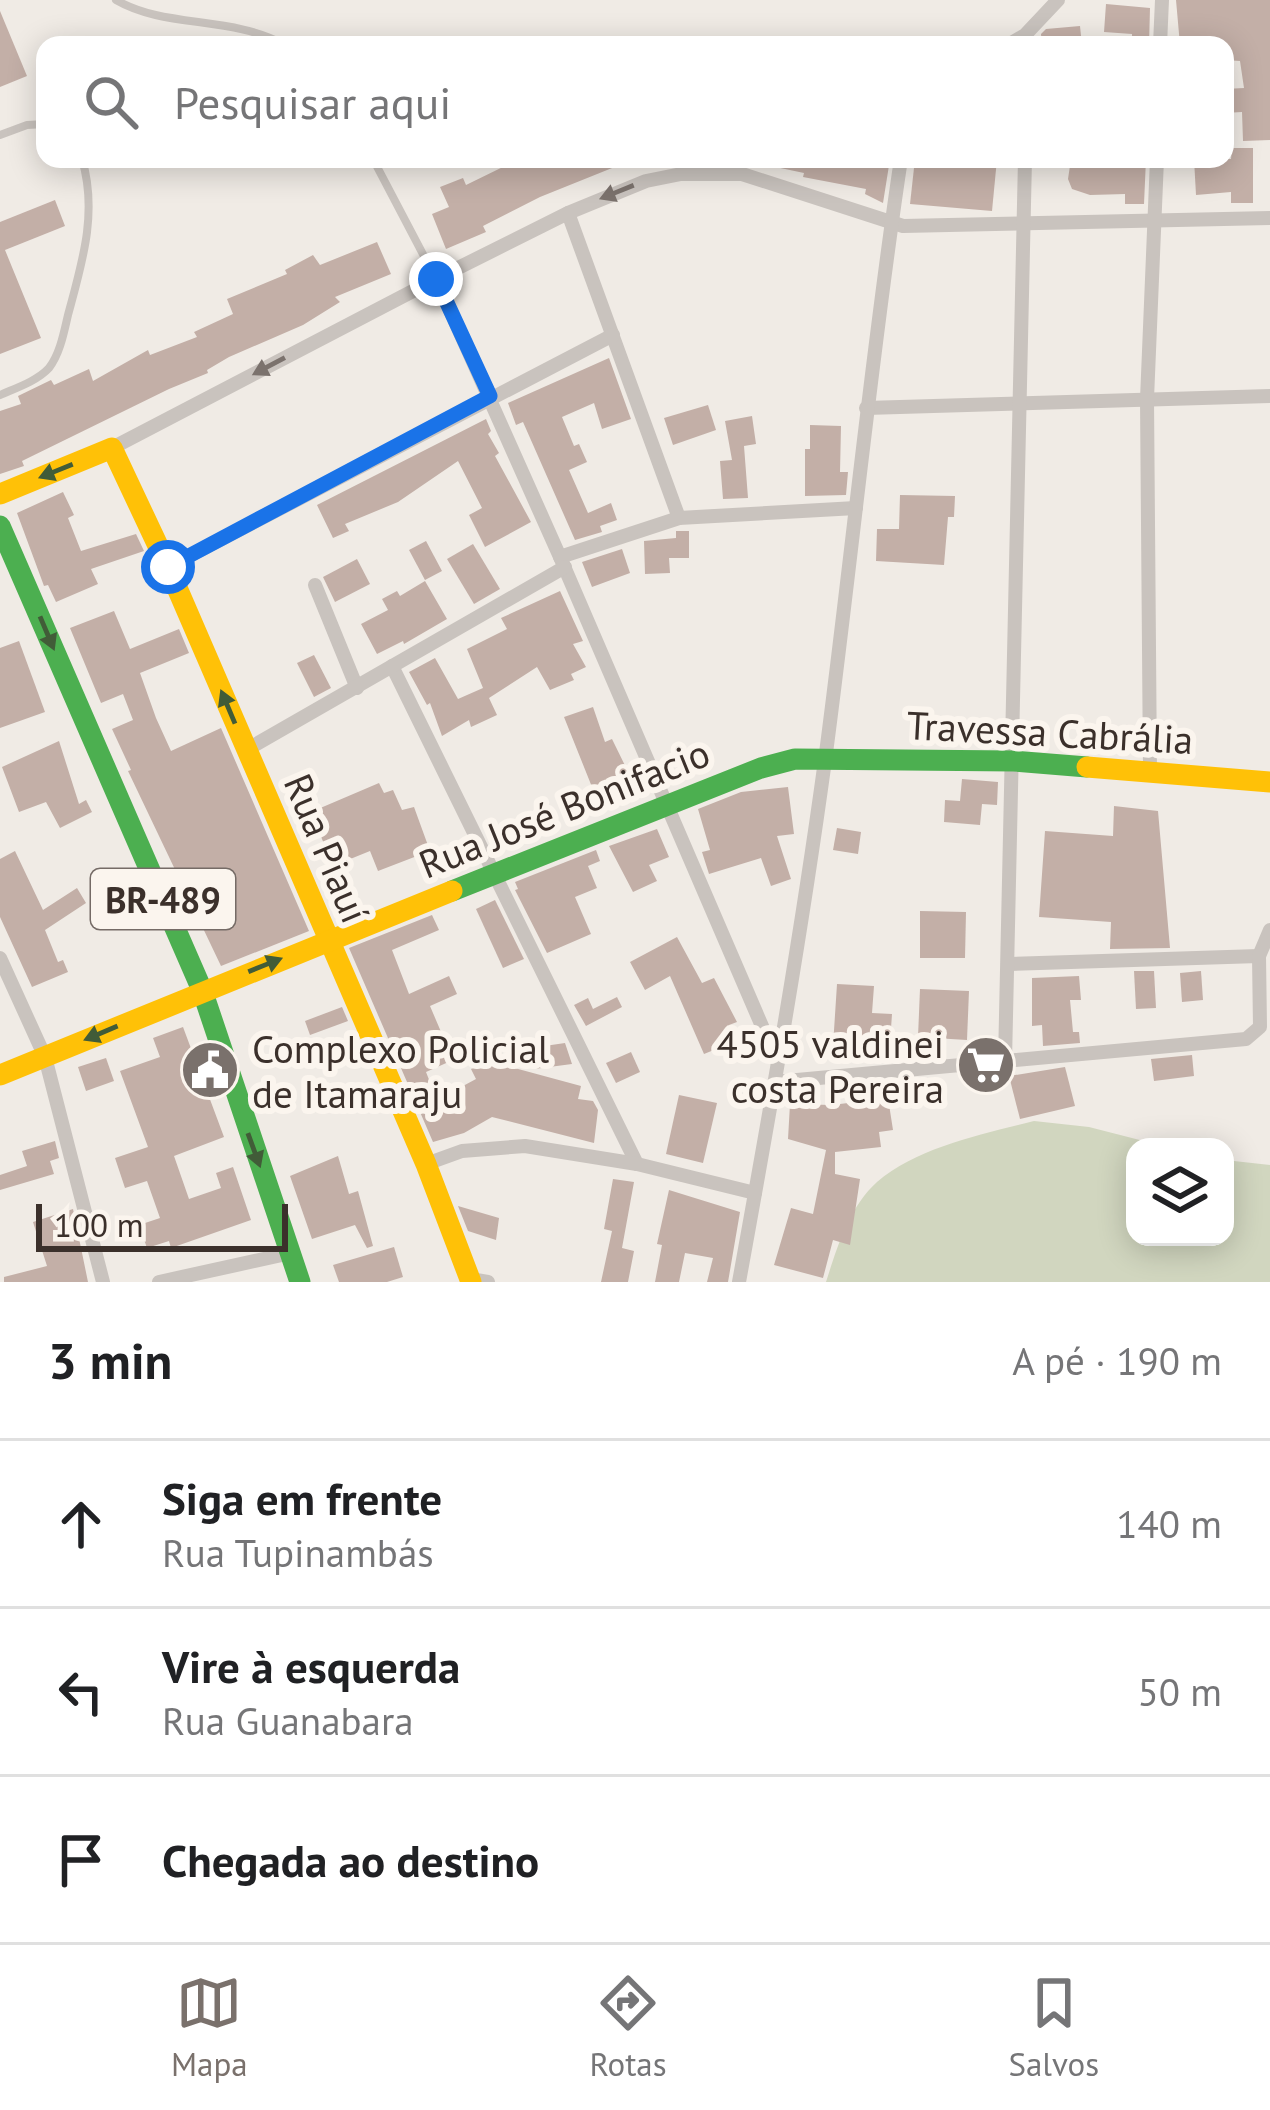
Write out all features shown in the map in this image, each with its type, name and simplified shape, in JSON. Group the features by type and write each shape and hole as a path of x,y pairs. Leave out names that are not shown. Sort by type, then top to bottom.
{"main road":[{"path":"0,494 112,448"},
{"name":"Rua Piauí","path":"112,448 168,567 476,1281"},
{"name":"BR-489","path":"0,526 202,990 300,1282"},
{"name":"Travessa Cabrália","path":"825,757 1014,761 1270,782"},
{"name":"Rua José Bonifacio","path":"0,1076 202,990 760,768 825,757"}],"street":[{"path":"1028,36 1058,0"},
{"path":"1160,36 1162,0"},
{"path":"739,1282 776,1082 825,757 900,168"},
{"path":"1005,1061 1024,168"},
{"path":"1150,772 1148,399 1157,168"},
{"path":"112,448 436,279 568,213 646,181 713,172 770,180 891,224 1270,218"},
{"path":"568,213 680,518"},
{"path":"436,279 778,1063"},
{"path":"168,567 614,335"},
{"path":"866,408 1270,396"},
{"path":"246,750 562,562 680,518 856,508"},
{"path":"315,585 357,688"},
{"path":"392,666 637,1164"},
{"path":"776,1082 1234,1041 1254,1035 1265,1006 1259,956 1270,930"},
{"path":"1009,964 1259,956"},
{"path":"0,958 45,1057 103,1282"},
{"path":"426,1164 462,1151 525,1146 637,1164 755,1193"},
{"path":"159,1282 291,1253"}],"lane":[{"path":"116,0 144,14 215,22 269,36"},
{"path":"0,135 36,124"},
{"path":"0,395 51,366 60,344 86,250 89,212 83,168"},
{"path":"378,168 436,279"}],"green space":[{"path":"1034,1121 1132,1138 1126,1138 1126,1246 1234,1246 1234,1161 1270,1165 1270,1282 826,1282 851,1216 877,1182 931,1151"}],"building":[{"path":"1176,0 1270,0 1270,140 1243,141 1242,112 1234,112 1234,89 1244,88 1240,61 1234,61 1234,36 1179,36"},
{"path":"1106,4 1150,8 1149,36 1104,32"},
{"path":"0,11 27,76 0,87"},
{"path":"1080,26 1081,36 1041,36 1046,29"},
{"path":"1234,148 1253,148 1253,203 1231,203 1231,192 1196,195 1194,168 1234,168"},
{"path":"501,168 612,168 540,197 483,226 486,232 446,249 432,214 449,207 440,187 463,178 466,185"},
{"path":"780,168 889,168 883,203 865,194 866,189 803,177 804,173"},
{"path":"914,168 996,168 992,211 910,204"},
{"path":"1070,168 1146,168 1144,204 1125,204 1125,194 1090,195 1072,189"},
{"path":"55,200 65,226 5,250 41,338 0,354 0,222"},
{"path":"377,242 391,274 335,297 340,302 303,325 229,357 208,373 0,474 0,411 21,404 18,396 89,369 93,381 148,350 150,355 197,337 194,332 233,314 227,299 287,274 285,270 313,255 320,265"},
{"path":"609,358 631,419 602,429 594,403 562,417 587,462 569,470 588,513 611,503 617,520 600,526 602,532 575,540 523,422 516,425 508,403"},
{"path":"708,405 716,430 673,445 664,418"},
{"path":"752,416 756,444 744,446 748,498 723,499 720,461 732,460 725,421"},
{"path":"486,419 499,453 495,456 531,522 485,547 469,515 482,508 458,461 398,502 345,524 349,531 333,538 317,505"},
{"path":"810,425 841,426 840,472 848,472 846,495 805,496"},
{"path":"63,492 74,515 68,518 81,551 136,534 144,551 91,569 98,584 56,602 48,585 44,586 17,513"},
{"path":"900,495 955,496 954,517 948,517 944,565 876,561 877,529 899,529"},
{"path":"676,531 689,531 689,558 669,558 670,573 645,574 644,541 676,538"},
{"path":"426,541 442,571 425,580 409,550"},
{"path":"473,544 500,589 474,604 447,559"},
{"path":"622,549 630,573 592,587 582,562"},
{"path":"357,559 370,584 335,602 323,577"},
{"path":"425,581 447,619 377,654 361,624 388,610 382,599 397,591 400,596"},
{"path":"560,591 583,641 573,644 586,667 571,674 574,680 550,690 537,667 489,698 497,715 471,727 469,720 442,736 430,703 427,705 409,672 435,658 458,699 483,688 467,649 507,629 501,618"},
{"path":"114,611 130,649 179,629 189,653 140,673 156,718 171,751 221,728 309,931 221,966 112,729 133,720 123,694 101,703 70,628"},
{"path":"19,641 45,712 0,728 0,648"},
{"path":"314,655 331,688 314,697 297,663"},
{"path":"593,707 605,742 612,739 638,792 600,807 564,717"},
{"path":"59,741 79,804 86,800 92,812 60,828 46,802 19,812 2,767"},
{"path":"962,779 998,782 997,805 982,804 980,825 944,822 945,800 960,801"},
{"path":"379,783 384,793 393,790 402,810 414,807 430,851 378,871 370,851 333,866 311,812"},
{"path":"788,787 794,834 777,836 791,879 771,886 761,858 709,874 702,852 710,850 698,809 741,792"},
{"path":"1114,806 1158,811 1170,948 1110,949 1111,922 1039,917 1045,831 1113,836"},
{"path":"837,828 861,832 858,854 833,850"},
{"path":"657,829 669,857 649,865 657,881 633,892 609,846"},
{"path":"596,850 600,861 588,866 597,888 575,897 591,934 547,953 515,882"},
{"path":"15,851 43,910 77,888 86,903 45,930 58,962 63,960 68,972 32,987 0,917 0,859"},
{"path":"495,900 524,959 503,968 476,909"},
{"path":"920,911 966,912 965,958 920,958"},
{"path":"432,915 439,930 392,950 409,994 449,976 457,994 430,1006 453,1060 426,1072 437,1100 476,1079 471,1069 489,1061 581,1086 578,1099 593,1101 598,1110 594,1143 492,1117 464,1133 433,1142 349,948"},
{"path":"677,937 702,983 714,978 737,1022 729,1025 736,1041 704,1054 670,976 645,990 630,962"},
{"path":"1134,971 1154,971 1156,1008 1136,1009"},
{"path":"1201,971 1203,1000 1182,1002 1180,973"},
{"path":"1079,976 1081,1000 1070,1000 1073,1032 1079,1032 1080,1043 1043,1046 1042,1025 1032,1026 1032,978"},
{"path":"837,984 874,986 872,1013 892,1014 890,1043 871,1041 870,1048 833,1046"},
{"path":"920,989 969,991 967,1040 918,1037"},
{"path":"617,997 622,1007 586,1026 574,1005 588,998 593,1009"},
{"path":"342,1007 348,1021 310,1035 305,1021"},
{"path":"183,1027 224,1137 174,1156 189,1199 221,1188 216,1173 233,1167 251,1220 171,1248 169,1241 147,1248 139,1225 160,1218 147,1181 125,1188 115,1158 148,1147 120,1071 160,1057 153,1038"},
{"path":"565,1043 572,1064 534,1069 531,1048"},
{"path":"631,1052 640,1072 616,1083 606,1063"},
{"path":"1192,1055 1194,1076 1154,1081 1151,1059"},
{"path":"106,1058 114,1081 86,1091 78,1067"},
{"path":"1065,1067 1075,1106 1020,1119 1009,1076"},
{"path":"679,1095 717,1103 703,1163 666,1154"},
{"path":"888,1098 893,1130 879,1132 881,1147 835,1152 835,1174 860,1179 850,1245 833,1240 823,1278 774,1265 791,1208 813,1214 826,1150 788,1139 790,1104"},
{"path":"55,1141 59,1158 50,1161 54,1174 0,1190 0,1175 27,1166 22,1151"},
{"path":"338,1156 349,1194 358,1191 373,1246 367,1248 355,1225 312,1239 290,1176"},
{"path":"613,1179 634,1182 622,1248 634,1251 628,1282 601,1282 612,1231 604,1229"},
{"path":"669,1190 740,1212 728,1282 707,1282 713,1258 685,1253 679,1282 655,1282 662,1245 657,1244"},
{"path":"458,1206 499,1218 496,1240 468,1231"},
{"path":"73,1209 88,1282 4,1282 4,1277 47,1266 33,1222"},
{"path":"394,1247 403,1277 387,1282 339,1282 333,1265"}],"traffic: fast":[{"path":"0,526 202,990 300,1282"},
{"path":"452,891 761,768 795,759 1014,761 1087,767"}],"traffic: slow":[{"path":"0,494 112,448 426,1164 471,1282"},
{"path":"1087,767 1270,782"},
{"path":"0,1075 452,891"}],"place":[{"name":"4505 valdinei costa Pereira","path":"986,1065"},
{"name":"Complexo Policial de Itamaraju","path":"210,1070"}],"route":[{"path":"168,567 490,396 436,279"}]}
